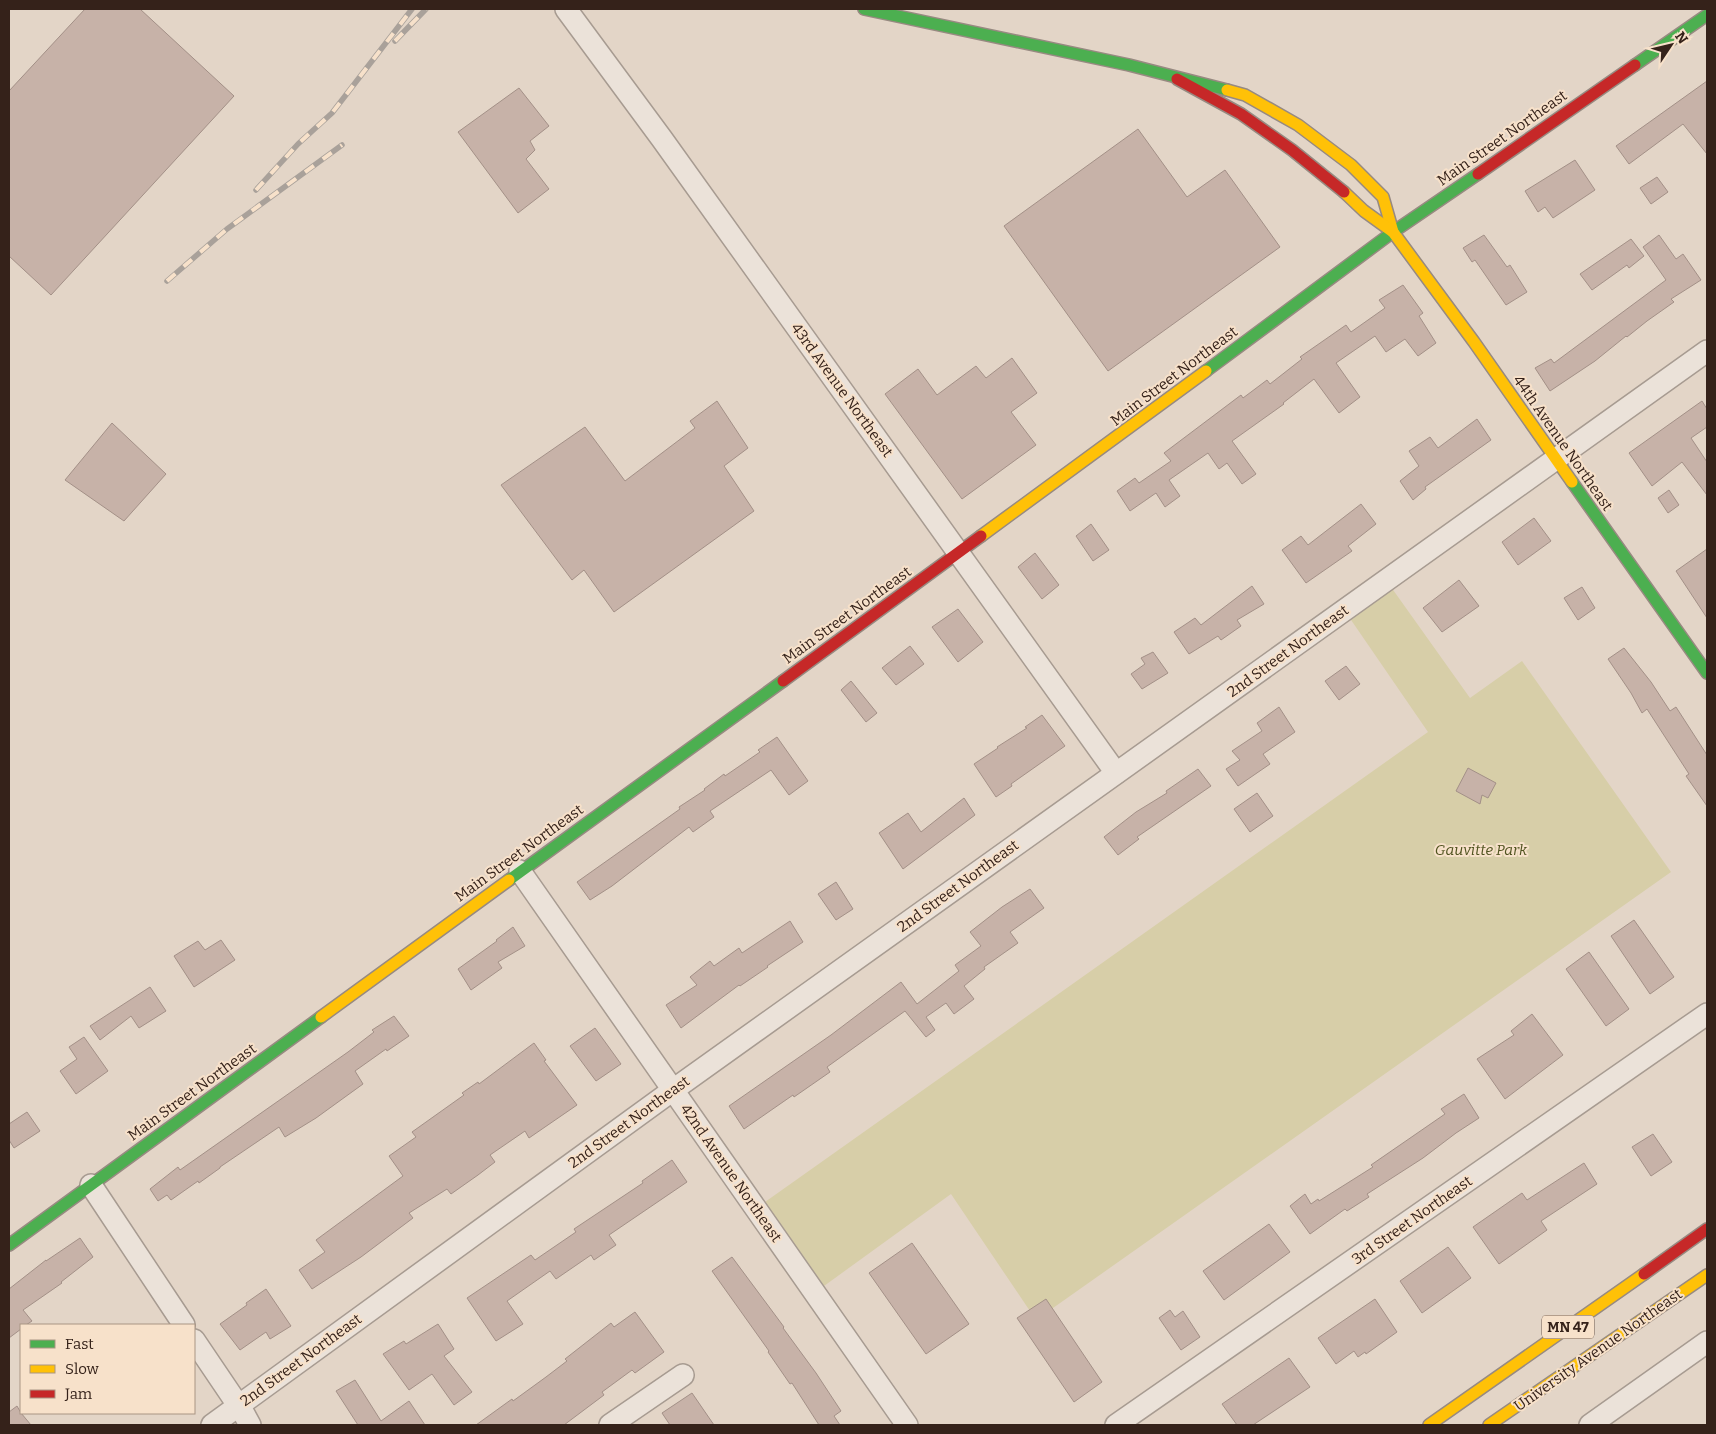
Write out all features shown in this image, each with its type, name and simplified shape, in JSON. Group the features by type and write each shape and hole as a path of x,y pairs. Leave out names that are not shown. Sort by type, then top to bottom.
{"street":[{"name":"43rd Avenue Northeast","path":"566,9 1116,773"},
{"name":"44th Avenue Northeast","path":"864,9 1073,53 1245,95 1298,125 1351,165 1383,197 1393,232"},
{"name":"Main Street Northeast","path":"9,1245 1116,438 1393,232 1707,15"},
{"name":"44th Avenue Northeast","path":"1177,78 1241,114 1292,150 1328,178 1364,212 1393,232 1474,342 1707,673"},
{"name":"2nd Street Northeast","path":"212,1425 673,1090 1707,351"},
{"name":"42nd Avenue Northeast","path":"520,871 907,1425"},
{"name":"3rd Street Northeast","path":"1116,1425 1707,1014"},
{"path":"91,1185 183,1324"},
{"name":"MN 47","path":"1429,1425 1707,1229"},
{"name":"University Avenue Northeast","path":"1489,1425 1707,1275"},
{"path":"195,1342 250,1425"},
{"path":"1590,1425 1707,1342"},
{"path":"610,1425 683,1375"}],"green space":[{"name":"Gauvitte Park","path":"1391,587 1470,698 1522,661 1671,872 1036,1320 951,1194 824,1286 765,1202 1428,732 1349,617"}],"building":[{"path":"85,9 140,9 234,96 51,295 9,256 9,91"},
{"path":"1707,81 1707,154 1683,124 1629,164 1616,146"},
{"path":"519,88 549,126 530,141 535,150 526,159 549,189 518,213 458,132"},
{"path":"1138,129 1187,197 1225,170 1280,247 1108,371 1004,226"},
{"path":"1575,160 1595,190 1553,218 1545,207 1538,212 1525,191"},
{"path":"1657,177 1668,192 1651,204 1640,188"},
{"path":"1484,235 1507,267 1510,265 1527,292 1506,305 1475,260 1472,262 1463,248"},
{"path":"1659,235 1676,259 1683,254 1701,280 1671,299 1674,302 1595,361 1550,391 1535,368 1551,359 1554,363 1666,280 1643,247"},
{"path":"1631,239 1644,256 1629,268 1627,265 1592,290 1580,274"},
{"path":"1403,285 1423,313 1419,316 1436,343 1418,356 1405,339 1386,352 1375,336 1336,363 1360,397 1339,413 1314,379 1284,404 1232,441 1256,474 1242,484 1227,463 1219,469 1208,453 1169,480 1180,496 1165,507 1156,493 1130,511 1117,491 1135,478 1139,483 1171,461 1164,453 1241,395 1243,398 1267,380 1270,384 1302,359 1300,357 1346,325 1351,332 1385,308 1379,300"},
{"path":"1012,358 1037,393 1011,412 1036,445 962,499 885,394 918,369 937,395 976,366 986,378"},
{"path":"717,401 748,448 724,466 754,511 614,612 584,570 572,580 501,485 585,427 625,481 695,428 690,421"},
{"path":"1702,401 1707,409 1707,427 1691,438 1707,462 1707,495 1682,462 1652,486 1629,453"},
{"path":"1477,419 1491,440 1425,487 1426,489 1413,500 1400,481 1419,466 1409,451 1430,437 1438,448"},
{"path":"112,423 166,474 124,521 65,480"},
{"path":"1669,490 1679,505 1668,513 1658,498"},
{"path":"1361,504 1376,524 1348,546 1352,551 1306,583 1282,550 1301,536 1308,545"},
{"path":"1534,518 1551,541 1518,565 1502,542"},
{"path":"1091,524 1109,550 1093,561 1076,536"},
{"path":"1707,549 1707,618 1676,571"},
{"path":"1035,553 1059,585 1042,599 1018,567"},
{"path":"1459,580 1479,606 1442,632 1423,608"},
{"path":"1252,586 1264,604 1237,620 1241,626 1221,640 1218,636 1189,654 1174,632 1195,618 1201,625"},
{"path":"1582,587 1595,608 1578,620 1564,598"},
{"path":"958,609 983,642 958,662 932,627"},
{"path":"910,646 924,664 896,685 882,668"},
{"path":"1624,648 1651,682 1670,711 1676,707 1707,755 1707,806 1686,776 1689,774 1647,709 1642,713 1608,659"},
{"path":"1153,652 1168,673 1142,689 1131,674 1145,664 1141,658"},
{"path":"1346,666 1360,684 1339,700 1325,681"},
{"path":"851,681 877,713 866,722 841,690"},
{"path":"1279,707 1295,732 1263,754 1270,764 1238,786 1226,769 1240,760 1232,751 1262,731 1257,723"},
{"path":"1042,715 1065,746 1011,784 1012,786 996,797 974,764 1027,728 1025,727"},
{"path":"777,737 808,781 789,795 771,770 710,811 714,817 693,832 689,827 612,886 590,900 577,882 680,809 679,807 705,790 724,774 725,776 760,752 758,750"},
{"path":"1468,768 1496,783 1488,798 1482,795 1480,804 1456,791"},
{"path":"1198,769 1211,786 1137,837 1139,839 1118,855 1104,837"},
{"path":"1257,793 1273,816 1250,832 1234,809"},
{"path":"964,798 975,815 903,869 879,833 908,813 921,832"},
{"path":"836,882 853,909 836,920 818,894"},
{"path":"1030,889 1044,908 1010,932 1018,943 984,967 985,969 964,986 974,999 954,1014 946,1003 926,1017 935,1030 926,1037 905,1011 827,1067 830,1072 744,1129 729,1106 831,1035 901,982 917,1004 959,971 955,965 981,946 970,932 1002,907"},
{"path":"1634,920 1674,977 1650,994 1611,936"},
{"path":"790,921 803,942 739,985 681,1028 666,1005 697,985 690,977 710,961 714,966 739,948 742,953"},
{"path":"513,927 525,946 498,962 502,968 471,990 458,969"},
{"path":"221,940 235,960 194,987 174,956 198,941 205,950"},
{"path":"1589,952 1629,1009 1606,1026 1566,969"},
{"path":"150,987 166,1011 139,1028 131,1016 100,1040 90,1026"},
{"path":"1532,1014 1563,1055 1505,1099 1477,1059 1514,1035 1511,1031"},
{"path":"394,1016 409,1036 387,1051 386,1049 355,1071 363,1084 316,1118 285,1137 279,1127 199,1183 198,1181 171,1200 167,1195 158,1201 150,1189 178,1167 180,1170 348,1052 374,1032 372,1030"},
{"path":"595,1028 621,1064 596,1081 570,1046"},
{"path":"84,1037 108,1071 76,1094 60,1071 77,1059 69,1047"},
{"path":"534,1043 546,1060 544,1061 577,1105 529,1138 525,1131 490,1155 495,1162 478,1175 451,1194 447,1189 409,1213 413,1218 361,1257 312,1289 299,1270 325,1252 316,1240 403,1176 389,1156 416,1137 412,1132 464,1095 462,1093 478,1082 479,1084"},
{"path":"1464,1094 1479,1118 1423,1158 1367,1194 1369,1197 1347,1211 1345,1209 1310,1234 1290,1206 1305,1194 1311,1204 1318,1199 1319,1201 1373,1167 1371,1165 1445,1114 1441,1109"},
{"path":"27,1112 40,1131 14,1148 9,1140 9,1124"},
{"path":"1653,1134 1672,1162 1651,1176 1632,1147"},
{"path":"672,1160 687,1182 609,1235 616,1245 594,1260 591,1255 556,1279 550,1271 507,1301 523,1324 496,1341 467,1298 531,1255 535,1260 576,1232 574,1229 643,1183 642,1181"},
{"path":"1584,1163 1597,1184 1541,1221 1547,1230 1499,1264 1473,1227 1522,1193 1527,1200"},
{"path":"1269,1224 1290,1252 1224,1300 1203,1271"},
{"path":"80,1238 93,1257 62,1283 23,1310 32,1321 28,1324 20,1324 20,1330 9,1338 9,1289"},
{"path":"912,1243 969,1324 926,1354 869,1273"},
{"path":"1448,1247 1471,1278 1422,1313 1400,1281"},
{"path":"732,1257 784,1327 841,1411 834,1416 840,1425 819,1425 792,1383 790,1384 712,1271"},
{"path":"266,1289 291,1326 270,1339 266,1332 240,1350 220,1324"},
{"path":"1046,1299 1102,1382 1074,1402 1017,1318"},
{"path":"1375,1299 1397,1332 1366,1354 1365,1352 1358,1357 1354,1351 1336,1364 1318,1338"},
{"path":"1170,1310 1175,1317 1183,1311 1200,1337 1181,1350 1159,1318"},
{"path":"635,1312 664,1352 635,1373 632,1370 602,1392 604,1395 564,1425 476,1425 546,1377 567,1361 565,1359 611,1323 614,1327"},
{"path":"438,1324 454,1349 444,1356 472,1392 454,1405 432,1374 409,1390 383,1354 404,1341 406,1344"},
{"path":"1289,1358 1310,1387 1253,1425 1237,1425 1222,1404"},
{"path":"355,1380 381,1421 409,1401 425,1425 358,1425 336,1391"},
{"path":"692,1393 714,1425 670,1425 662,1413"},
{"path":"17,1406 20,1414 31,1425 9,1425 9,1412"}],"railway":[{"path":"256,190 298,144 332,113 412,9"},
{"path":"395,41 426,9"},
{"path":"167,281 227,229 342,145"}],"traffic: fast":[{"path":"864,9 1129,65 1227,90"},
{"path":"1635,65 1707,15"},
{"path":"1206,371 1393,232 1478,174"},
{"path":"1572,482 1707,673"},
{"path":"509,880 783,681"},
{"path":"9,1245 321,1017"}],"traffic: slow":[{"path":"1227,90 1245,95 1298,125 1351,165 1383,197 1393,232"},
{"path":"1344,192 1364,211 1393,232 1474,342 1572,482"},
{"path":"981,536 1206,371"},
{"path":"321,1017 509,880"},
{"path":"1429,1425 1644,1274"},
{"path":"1489,1425 1707,1275"}],"traffic: jam":[{"path":"1478,174 1635,65"},
{"path":"1177,79 1241,114 1292,150 1344,192"},
{"path":"783,681 981,536"},
{"path":"1644,1274 1707,1229"}]}
